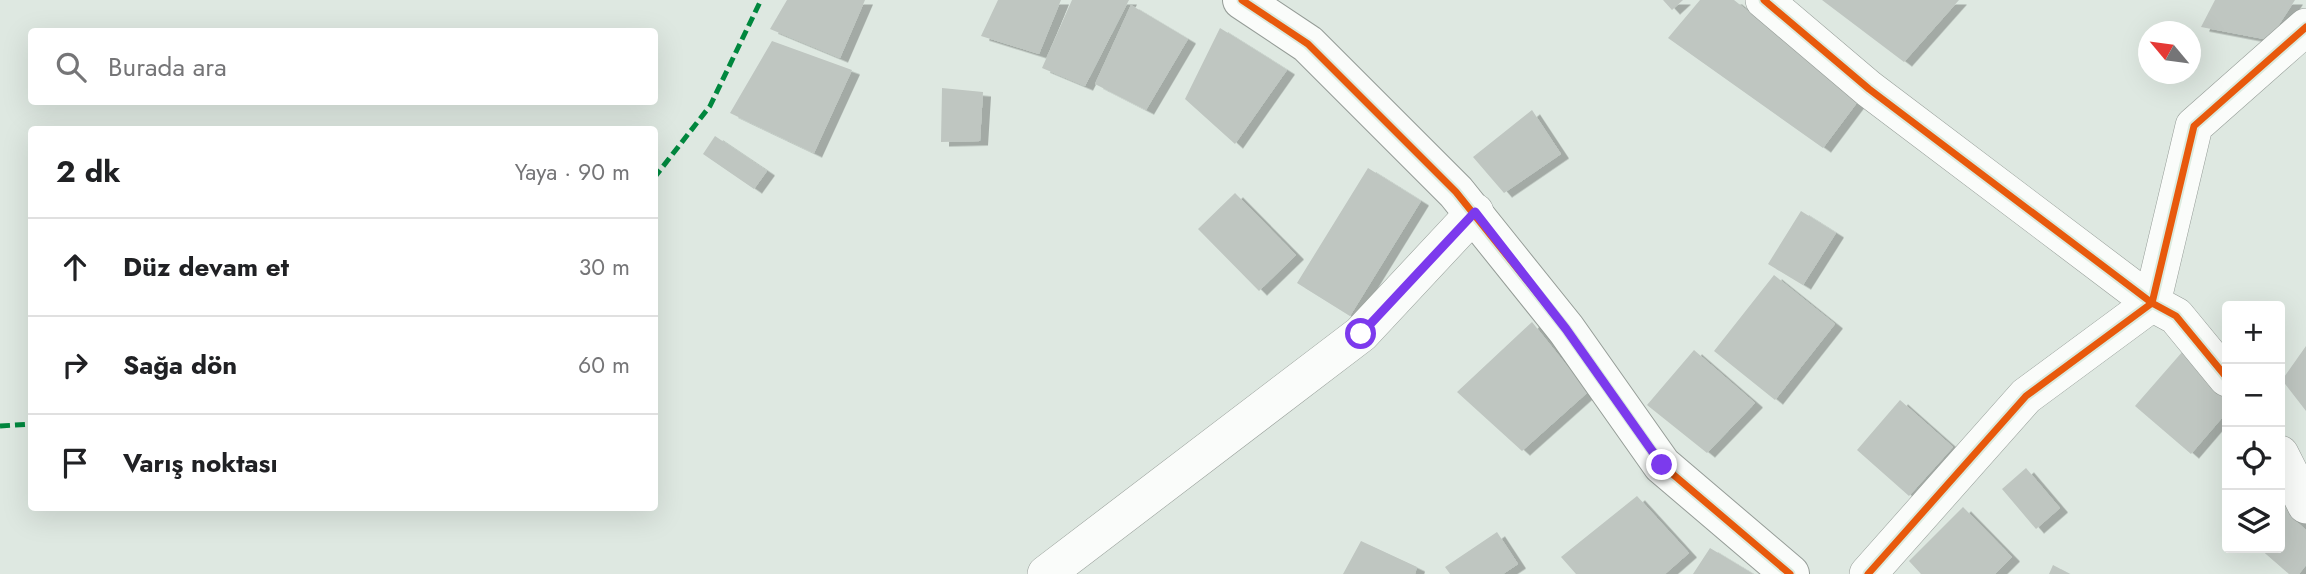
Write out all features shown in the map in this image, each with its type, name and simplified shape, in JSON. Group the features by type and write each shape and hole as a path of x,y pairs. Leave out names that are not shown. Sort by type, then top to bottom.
{"street":[{"path":"1242,0 1308,44 1475,212 1566,329 1662,465 1790,574"},
{"path":"1764,0 1869,89 2152,303 2176,316 2222,372"},
{"path":"1868,574 2026,397 2152,303 2194,126 2306,27"},
{"path":"1046,574 1361,334 1475,212"},
{"path":"2285,464 2306,505"}],"building":[{"path":"787,0 865,0 840,58 770,29"},
{"path":"998,0 1061,0 1039,54 981,36"},
{"path":"1072,0 1129,0 1085,86 1042,68"},
{"path":"1663,0 1683,0 1672,10"},
{"path":"1700,0 1734,0 1859,100 1823,148 1668,38"},
{"path":"1822,0 1959,0 1904,62"},
{"path":"2215,0 2295,0 2269,40 2201,27"},
{"path":"1131,5 1188,39 1146,110 1095,84"},
{"path":"1220,28 1287,70 1235,144 1185,99"},
{"path":"772,41 852,70 814,153 730,113"},
{"path":"942,88 983,92 980,141 941,142"},
{"path":"1532,110 1561,154 1504,193 1473,157"},
{"path":"715,136 767,171 754,189 703,154"},
{"path":"1368,168 1421,201 1350,316 1297,283"},
{"path":"1235,193 1296,255 1259,291 1198,229"},
{"path":"1801,211 1836,233 1803,285 1768,264"},
{"path":"1774,275 1835,324 1775,400 1714,351"},
{"path":"1532,322 1588,392 1522,451 1457,392"},
{"path":"2306,346 2306,411 2285,384 2285,376"},
{"path":"1694,350 1755,403 1707,453 1647,405"},
{"path":"2183,351 2222,386 2222,418 2191,454 2135,406"},
{"path":"1900,400 1953,447 1909,496 1857,450"},
{"path":"2026,468 2060,508 2036,529 2002,489"},
{"path":"2285,479 2299,492 2298,523 2306,530 2306,565 2299,574 2289,574 2265,553 2285,553"},
{"path":"1637,496 1689,553 1665,574 1576,574 1561,557"},
{"path":"1963,507 2012,557 1995,574 1921,574 1909,561"},
{"path":"1497,532 1518,564 1503,574 1450,574 1445,567"},
{"path":"1361,541 1417,567 1415,574 1343,574"},
{"path":"1710,548 1753,574 1693,574"},
{"path":"2053,565 2070,574 2049,574"}],"marked path":[{"path":"658,173 710,106 761,0"},
{"path":"0,426 28,424"}],"cycle path":[{"path":"1242,0 1308,44 1456,192 1566,329 1662,465 1790,574"},
{"path":"1764,0 1869,89 2152,303 2176,316 2222,372"},
{"path":"1868,574 2026,396 2152,303 2194,126 2306,27"}],"route":[{"path":"1361,334 1475,212 1566,329 1662,465"}]}
